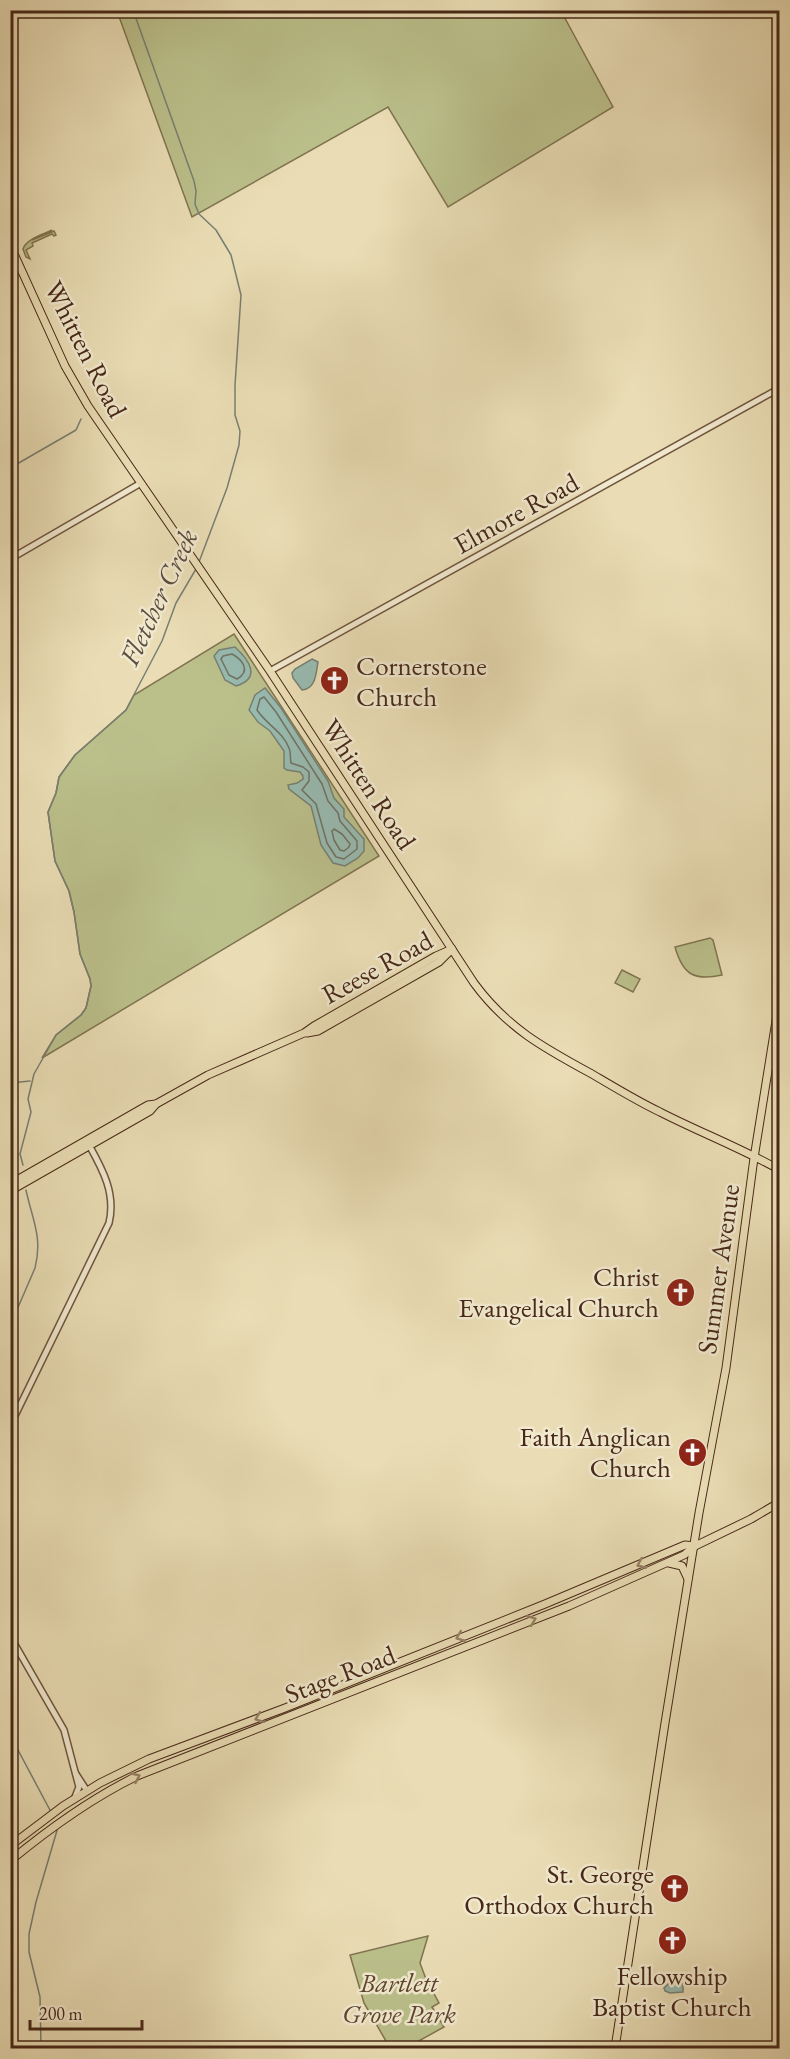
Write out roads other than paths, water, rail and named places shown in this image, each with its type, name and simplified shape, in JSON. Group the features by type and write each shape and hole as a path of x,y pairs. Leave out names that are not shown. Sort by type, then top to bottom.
{"main road":[{"name":"Whitten Road","path":"10,245 74,382 100,426 270,671 452,949 494,1009 541,1046 659,1112 780,1170"},
{"name":"Reese Road","path":"10,1191 148,1105 156,1104 208,1075 304,1033 436,956 452,949"},
{"name":"Summer Avenue","path":"615,2049 688,1581 726,1368 754,1158 780,996"},
{"name":"Reese Road","path":"10,1184 88,1143"},
{"name":"Stage Road","path":"10,1861 68,1816 127,1781 596,1594 684,1555 695,1546 780,1502"},
{"name":"Stage Road","path":"10,1846 74,1799 149,1759 285,1708 685,1545 695,1546"},
{"path":"666,1563 682,1566 688,1581"},
{"path":"596,1594 611,1584 611,1577"},
{"path":"90,1802 88,1798 90,1794 112,1777"},
{"path":"68,1816 73,1808 84,1800 87,1791"}],"street":[{"name":"Elmore Road","path":"270,671 780,387"},
{"path":"10,559 141,483"},
{"path":"10,1426 109,1223 110,1191 88,1143"},
{"path":"10,1636 62,1727 79,1788 74,1799"},
{"path":"75,1772 87,1791"}],"water":[{"path":"235,647 245,657 251,674 244,683 236,686 225,680 214,656 219,650"},
{"path":"312,659 318,662 313,684 302,690 292,673"},
{"path":"265,688 281,708 328,781 334,798 344,809 344,817 364,839 364,851 345,866 333,863 321,845 311,806 289,789 288,785 297,783 303,779 303,776 300,772 284,768 284,751 270,731 258,722 249,710 255,695"},
{"path":"669,1983 683,1984 683,1992 665,1991 664,1988"}],"waterway":[{"name":"Fletcher Creek","path":"133,10 194,181 195,204 199,214 216,230 231,255 241,295 235,385 235,415 240,431 239,445 227,488 199,562"},
{"path":"10,468 76,430 81,419"},
{"name":"Fletcher Creek","path":"23,1165 20,1154 31,1112 28,1099 34,1074 56,1035 81,1015 86,1008 91,986 80,954 69,891 55,861 48,812 56,793 59,777 75,755 126,710 162,641 176,603 196,569"},
{"path":"10,1083 30,1081"},
{"name":"Fletcher Creek","path":"10,1326 35,1268 37,1257 36,1228 26,1190"},
{"name":"Fletcher Creek","path":"10,1735 51,1812"},
{"name":"Fletcher Creek","path":"41,2048 40,1997 29,1952 29,1934 58,1827"}],"place":[{"name":"Cornerstone Church","path":"335,681"},
{"name":"Christ Evangelical Church","path":"680,1292"},
{"name":"Faith Anglican Church","path":"692,1452"},
{"name":"St. George Orthodox Church","path":"675,1889"},
{"name":"Fellowship Baptist Church","path":"672,1940"}],"park label":[{"name":"Bartlett Grove Park","path":"399,1998"}]}
